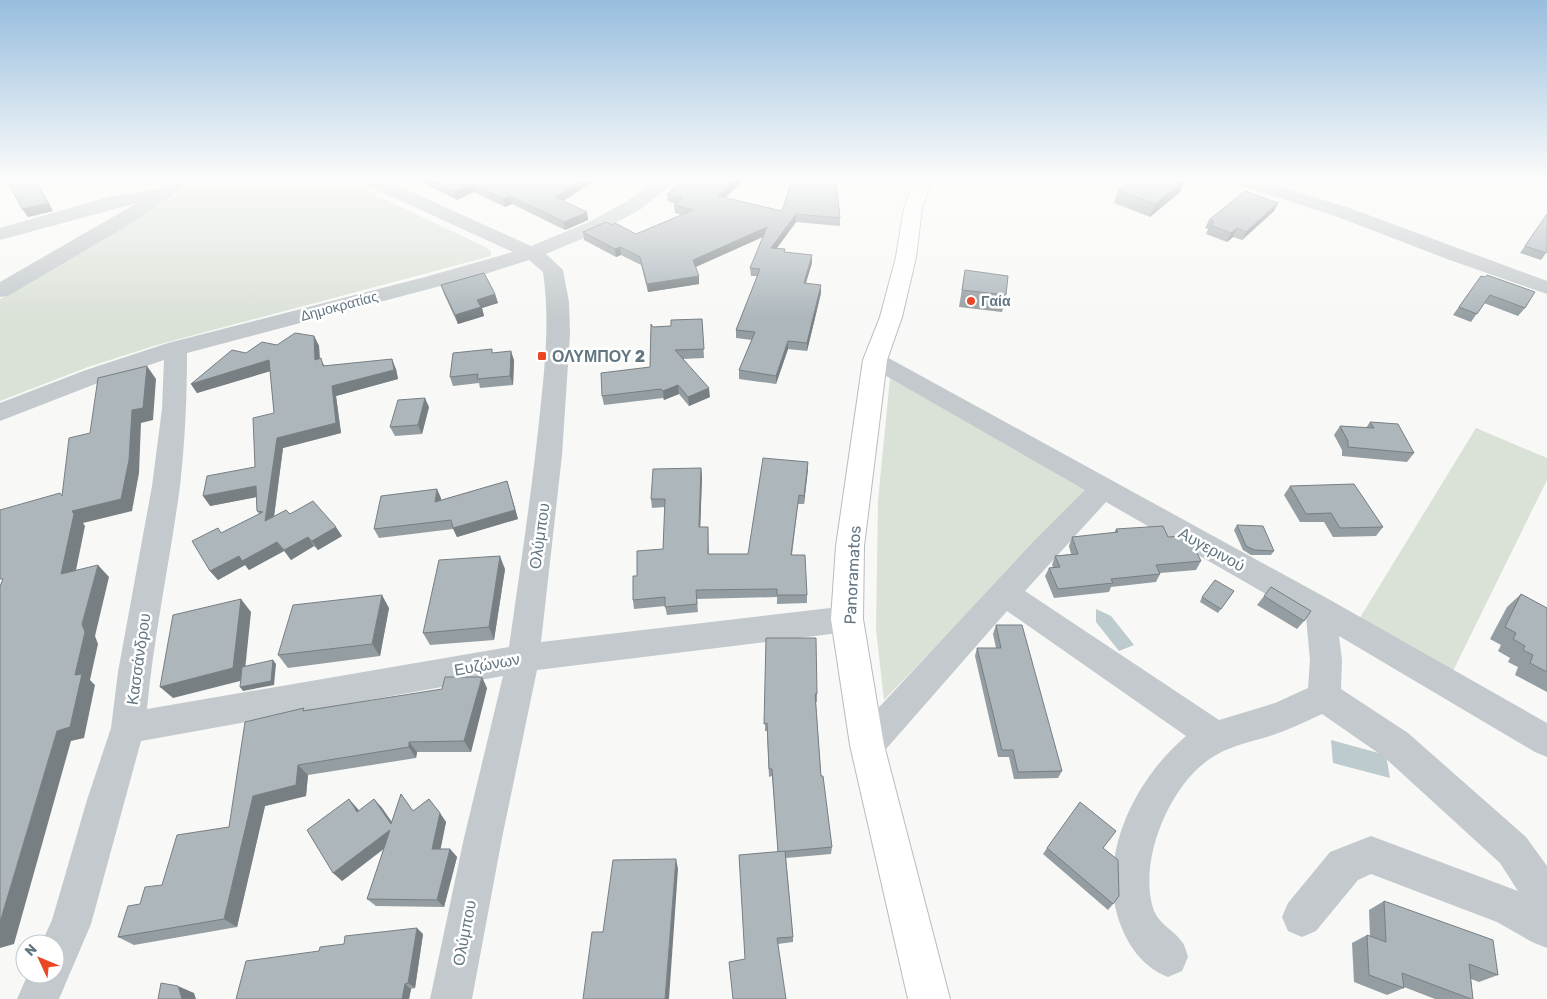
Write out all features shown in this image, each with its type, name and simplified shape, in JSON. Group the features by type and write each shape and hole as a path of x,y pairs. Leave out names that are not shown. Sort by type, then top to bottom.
{"main road":[{"name":"Panoramatos","path":"911,227 906,257 876,360 850,546 847,619 867,745 929,999"}],"street":[{"path":"0,234 26,227"},
{"path":"0,290 111,227"},
{"name":"Ολύμπου","path":"451,999 483,838 523,658 549,455 559,334 555,275 544,262 531,253 473,227"},
{"name":"Δημοκρατίας","path":"0,413 102,373 176,348 449,277 531,253 593,227"},
{"path":"1380,227 1547,288"},
{"name":"Κασσάνδρου","path":"65,938 71,924 105,800 128,728 134,672 167,477 176,383 176,348"},
{"name":"Αυγερινού","path":"876,360 1321,610 1547,741"},
{"path":"867,745 1045,548 1104,488"},
{"path":"1004,593 1217,738"},
{"path":"1321,610 1326,660 1324,696"},
{"name":"Ευζώνων","path":"128,728 523,658 847,619"},
{"path":"1168,956 1142,928 1129,890 1133,852 1146,816 1174,768 1199,746 1232,731 1283,716 1324,696"},
{"path":"1324,696 1396,745 1513,850 1534,881 1547,921"},
{"path":"1302,916 1344,866 1371,855 1547,921"},
{"path":"38,999 45,984"}],"shaded area":[{"path":"122,227 442,227 491,251 491,256 157,345 88,367 0,401 0,299"},
{"path":"890,378 1088,489 884,700 876,629 878,501"},
{"path":"1476,428 1547,458 1547,480 1451,675 1358,621"},
{"path":"1096,609 1111,616 1134,645 1119,651 1096,622"},
{"path":"1331,740 1386,755 1390,778 1333,763"}],"building":[{"path":"595,227 622,227 636,234 654,227 787,227 771,248 785,249 784,252 812,255 804,283 821,285 807,343 788,341 776,376 739,370 755,332 736,330 760,269 750,268 767,227 693,260 699,276 647,284 640,257 620,247 615,249 583,232"},
{"path":"1214,227 1252,227 1246,232 1237,228 1231,233"},
{"path":"1538,227 1547,227 1546,253 1525,246"},
{"path":"965,270 1008,276 1006,295 962,290"},
{"path":"484,273 495,294 477,300 481,307 455,315 441,285"},
{"path":"1487,275 1535,292 1525,308 1490,295 1477,314 1459,307 1481,276 1485,277"},
{"path":"702,319 704,349 675,350 709,388 688,397 678,385 663,391 661,389 602,396 601,373 650,367 651,324 653,327 671,326 671,320"},
{"path":"295,333 314,336 315,360 321,358 323,366 392,359 394,370 332,386 336,423 277,438 265,521 286,510 290,514 313,501 336,527 312,541 308,537 284,550 277,542 242,561 239,556 210,571 192,541 218,528 221,533 263,512 257,511 256,486 203,496 207,476 255,467 253,418 274,413 269,360 191,384 232,350 246,353 262,342 277,345"},
{"path":"492,349 492,353 511,351 510,376 477,379 478,374 450,377 453,353"},
{"path":"147,366 143,408 132,410 129,460 121,499 72,511 74,514 61,574 98,565 82,624 85,632 75,675 82,674 70,727 57,731 0,922 0,586 3,579 0,579 0,510 60,493 62,496 69,438 90,433 98,378"},
{"path":"425,398 418,425 390,427 398,400"},
{"path":"1370,422 1398,424 1414,453 1348,447 1348,441 1340,426 1374,428"},
{"path":"763,458 808,462 804,496 799,495 791,555 805,555 807,595 777,595 777,589 696,590 697,604 665,607 665,597 633,600 633,576 637,576 637,551 663,549 665,499 651,499 653,469 701,468 699,527 708,527 708,554 748,554"},
{"path":"507,481 515,510 453,528 451,520 374,529 381,496 437,489 435,502"},
{"path":"1354,484 1383,527 1340,528 1331,513 1306,514 1290,486"},
{"path":"1237,525 1263,526 1274,551 1254,550 1246,546"},
{"path":"1163,526 1168,537 1181,536 1191,541 1201,561 1156,565 1160,574 1111,579 1113,583 1058,589 1049,568 1060,567 1055,556 1078,554 1072,537 1118,532 1116,529"},
{"path":"500,556 489,627 423,633 439,560"},
{"path":"1215,580 1234,591 1221,609 1202,597"},
{"path":"1271,587 1311,611 1304,621 1264,596"},
{"path":"1521,594 1547,608 1547,672 1530,663 1533,655 1523,650 1525,646 1513,639 1516,633 1505,627"},
{"path":"382,595 372,644 278,655 293,605"},
{"path":"241,599 233,668 160,687 173,615"},
{"path":"996,625 1022,625 1062,771 1018,772 1013,750 1002,750 977,648 1001,648"},
{"path":"766,638 816,638 817,694 815,694 821,776 823,776 832,847 778,852 772,769 769,769 767,723 764,724"},
{"path":"273,660 271,681 240,687 242,667"},
{"path":"445,677 482,677 464,741 409,742 409,747 298,765 296,785 253,796 224,919 118,937 128,906 140,904 145,887 162,885 177,835 229,827 245,722 304,708 303,711 442,689"},
{"path":"401,794 413,811 429,799 440,813 432,849 450,849 437,900 367,899 390,830 333,873 307,830 349,799 357,812 374,799 391,824"},
{"path":"1080,802 1116,831 1103,848 1118,860 1119,896 1113,904 1047,848"},
{"path":"785,851 793,937 777,938 786,999 733,999 729,962 745,959 739,855"},
{"path":"676,859 665,999 583,999 592,932 603,932 613,860"},
{"path":"1384,901 1493,940 1498,975 1469,964 1473,999 1471,999 1402,973 1404,988 1369,975 1367,935 1386,942"},
{"path":"417,928 408,983 405,984 402,999 236,999 246,961 319,951 320,947 344,944 345,936"},
{"path":"161,983 178,986 182,999 158,999"}],"place":[{"name":"Γαία","path":"971,301"},
{"name":"ΟΛΥΜΠΟΥ 2","path":"542,356"}]}
